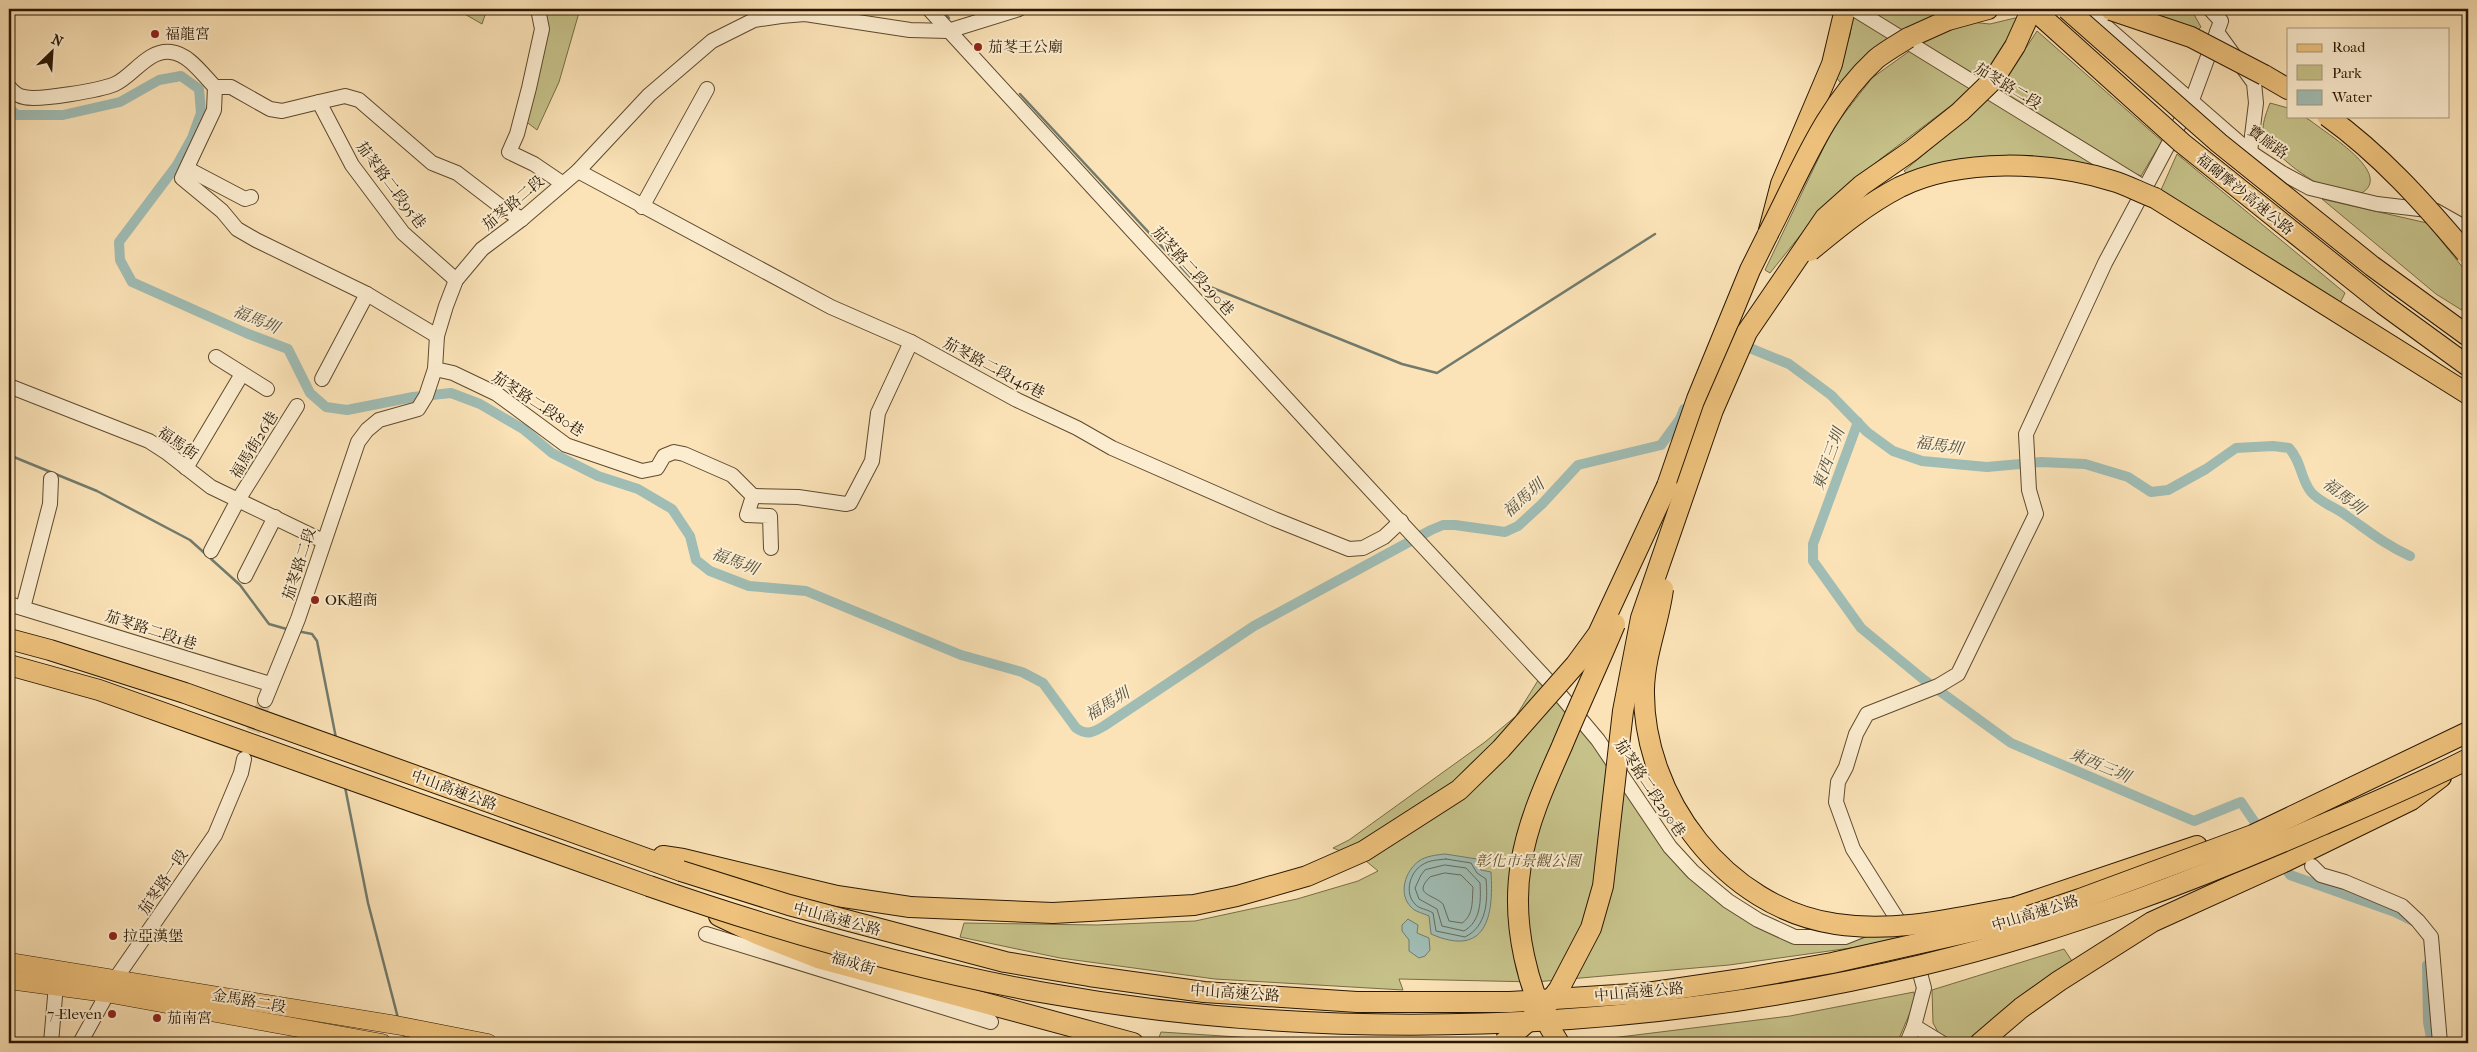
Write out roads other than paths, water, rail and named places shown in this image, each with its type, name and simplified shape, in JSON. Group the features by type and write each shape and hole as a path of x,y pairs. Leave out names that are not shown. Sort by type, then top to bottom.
{"highway":[{"path":"1768,234 1781,184 1832,64 1845,9"},
{"path":"1559,1043 1544,1017 1528,973 1518,899 1521,864 1543,790 1622,609 1705,381 1750,270 1819,131 1853,82 1878,58 1908,38 1948,20 1988,9"},
{"path":"1503,1043 1546,1006 1559,990 1573,967 1591,928 1603,886 1623,711 1641,618 1713,410 1747,332 1825,218 1862,185 1911,151 1960,112 1994,79 2015,46 2033,9"},
{"name":"福爾摩沙高速公路","path":"2033,9 2182,143 2383,304 2468,366"},
{"name":"福爾摩沙高速公路","path":"2067,9 2218,143 2372,266 2468,336"},
{"path":"2101,9 2148,21 2191,37 2287,89"},
{"path":"2329,118 2366,146 2409,186 2468,256"},
{"path":"1790,268 1844,222 1874,202 1901,187 1937,173 1970,167 2017,166 2067,172 2112,181 2155,198 2468,394"},
{"path":"628,852 683,859 837,896 910,907 1053,913 1194,905 1237,896 1307,876 1364,851 1459,790 1501,748 1576,664 1598,634 1666,486"},
{"path":"1663,552 1663,591 1652,632 1644,688 1646,715 1657,771 1676,811 1703,848 1746,886 1785,908 1813,919 1835,924 1866,927 1915,925 2016,907 2199,846 2253,835"},
{"name":"中山高速公路","path":"9,639 50,650 185,693 681,871 789,905 906,938 1005,962 1089,976 1204,992 1358,1002 1510,1002 1647,993 1832,963 2005,924 2080,899 2253,835 2468,732"},
{"name":"中山高速公路","path":"9,665 99,690 648,886 787,930 945,972 1039,992 1124,1005 1265,1019 1448,1025 1529,1021 1681,1008 1819,987 1923,965 2055,928 2185,883 2464,761"},
{"path":"1980,1043 2020,1008 2121,940 2152,922 2284,862 2411,800 2464,761"},
{"path":"683,898 757,934 818,958 1133,1043"}],"main road":[{"name":"金馬路二段","path":"9,962 401,1026 488,1043"},
{"name":"金馬路二段","path":"9,980 106,993 382,1043"}],"street":[{"path":"538,9 542,29 524,106 509,152 534,164 562,184"},
{"name":"茄苳路二段290巷","path":"930,9 948,31 1551,684 1598,740 1670,847 1693,872 1728,901 1758,920 1795,937 1845,937 1873,925 1904,925"},
{"name":"茄苳路二段","path":"265,700 294,626 358,442 367,430 379,420 418,409 426,396 434,372 437,336 456,280 482,249 522,219 578,171 649,95 712,41 754,20 805,14 910,30 948,31 1019,9"},
{"name":"茄苳路二段","path":"1854,9 1922,53 2146,188"},
{"name":"寶廍路","path":"2086,9 2250,152 2310,188 2377,204 2436,211 2468,229"},
{"path":"1907,1043 1914,1026 1924,988 1904,925 1852,849 1836,802 1838,782 1846,767 1856,734 1867,714 1938,686 1958,674 2036,514 2029,490 2026,434 2105,263 2192,100 2221,21 2210,9"},
{"path":"2217,32 2254,83 2256,103 2250,152"},
{"path":"9,86 14,93 25,98 88,91 116,84 154,55 170,52 184,56 215,87 231,87 270,109 282,111 345,96 358,100 432,162 457,173 504,209 522,219"},
{"path":"215,87 214,110 203,130 188,169 182,178 222,211 237,229 367,294 437,336"},
{"path":"642,207 706,89"},
{"name":"茄苳路二段95巷","path":"319,102 352,165 403,232 456,280"},
{"path":"188,169 245,199 251,197"},
{"name":"茄苳路二段146巷","path":"578,171 831,307 911,342 1017,400 1077,428 1112,448 1274,520 1349,549 1363,548 1384,538 1401,521"},
{"path":"322,380 367,294"},
{"path":"771,548 770,516 747,515 754,496 798,497 850,503 872,461 878,413 911,342"},
{"path":"216,357 267,389"},
{"name":"茄苳路二段80巷","path":"434,372 453,373 497,394 566,445 642,471 657,468 664,456 674,452 684,454 732,474 754,496"},
{"path":"186,468 242,374"},
{"name":"福馬街","path":"9,386 149,441 211,487 323,541"},
{"name":"福馬街26巷","path":"211,551 238,500 297,406"},
{"path":"23,608 50,504 51,479"},
{"path":"245,576 275,517"},
{"name":"茄苳路二段1巷","path":"9,604 270,684"},
{"name":"茄苳路一段","path":"80,1043 106,993 215,835 241,773 244,759"},
{"path":"1686,811 1709,848 1738,873 1780,900 1813,916 1873,925"},
{"path":"2312,866 2321,875 2345,882 2402,906 2431,937 2440,1043"},
{"name":"福成街","path":"706,934 990,1022"},
{"path":"51,1043 56,985"},
{"path":"1914,1026 1942,1043"}],"water":[{"path":"1445,854 1477,859 1481,870 1491,872 1492,889 1488,918 1483,929 1475,937 1464,941 1449,940 1431,934 1429,916 1413,909 1405,896 1405,883 1414,865 1425,858"},
{"path":"1408,919 1418,925 1417,933 1429,938 1430,950 1425,956 1419,958 1409,951 1409,940 1402,931 1402,925"}],"waterway":[{"path":"941,9 949,18"},
{"name":"福馬圳","path":"9,108 17,115 63,115 120,102 159,80 181,76 199,89 201,113 192,138 177,165 119,242 120,260 132,282 246,333 288,349 310,393 326,407 347,410 413,397 451,393 480,404 523,429 552,453 598,476 638,489 672,509 690,536 696,560 710,571 749,586 806,591 961,655 1022,672 1043,683 1076,728 1084,732 1094,731 1104,726 1254,626 1431,530 1443,525 1455,525 1505,532 1518,526 1542,504 1578,465 1661,445 1680,419 1684,409"},
{"path":"1020,94 1193,280 1402,364 1437,373 1655,234"},
{"name":"福馬圳","path":"1740,344 1789,364 1831,395 1867,432 1893,451 1922,461 1987,467 2041,462 2085,464 2128,477 2151,492 2168,490 2206,469 2236,448 2273,446 2289,448 2296,459 2307,487 2314,496 2410,556"},
{"name":"東西三圳","path":"1858,422 1813,544 1813,561 1861,628 1923,679 2011,743 2194,821 2241,802 2262,833"},
{"path":"9,455 97,491 190,540 240,585 269,624 290,630"},
{"path":"297,631 312,634 317,641 336,738"},
{"path":"345,787 368,903 398,1018"},
{"name":"東西三圳","path":"2281,862 2290,875 2395,912 2413,921"},
{"name":"東西三圳","path":"2427,965 2428,1022 2432,1043"},
{"path":"403,1033 407,1043"}],"tunnel":[{"path":"246,751 265,700"}],"place":[{"name":"福龍宮","path":"155,34"},
{"name":"茄苳王公廟","path":"978,47"},
{"name":"OK超商","path":"315,600"},
{"name":"拉亞漢堡","path":"113,936"},
{"name":"7-Eleven","path":"112,1014"},
{"name":"茄南宮","path":"157,1018"}],"park label":[{"name":"彰化市景觀公園","path":"1528,861"}]}
